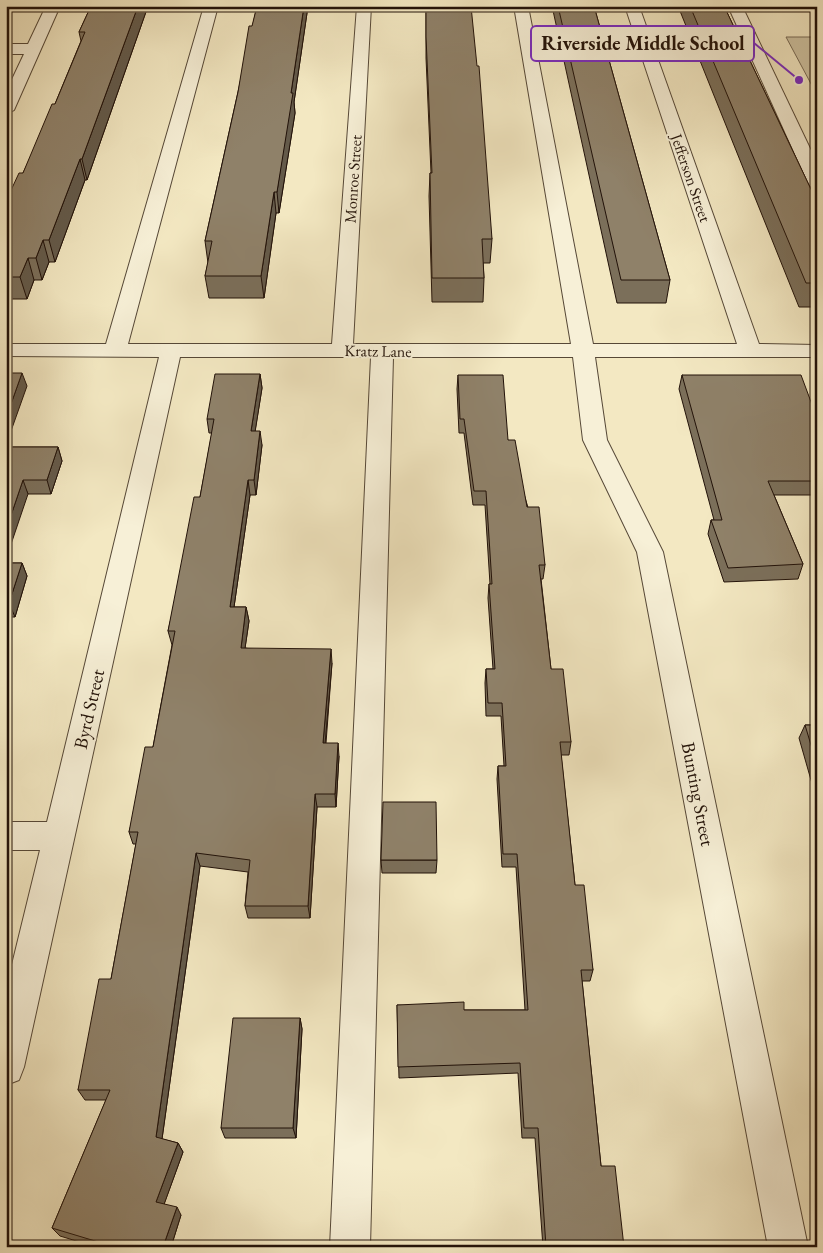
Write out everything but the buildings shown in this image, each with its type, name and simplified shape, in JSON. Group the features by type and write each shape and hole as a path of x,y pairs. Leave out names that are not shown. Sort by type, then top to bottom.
{"street":[{"path":"6,110 53,6"},
{"path":"115,350 211,6"},
{"name":"Monroe Street","path":"342,351 364,6"},
{"name":"Bunting Street","path":"521,6 583,351 595,440 650,552 788,1247"},
{"name":"Jefferson Street","path":"632,6 750,350"},
{"path":"735,6 817,183"},
{"path":"6,50 34,50"},
{"name":"Kratz Lane","path":"6,350 382,352 817,351"},
{"name":"Byrd Street","path":"6,1067 171,350"},
{"path":"350,1247 382,352"},
{"path":"6,836 60,836"}],"shaded area":[{"path":"786,37 817,37 817,95"}],"place":[{"name":"Riverside Middle School","path":"799,80"}]}
